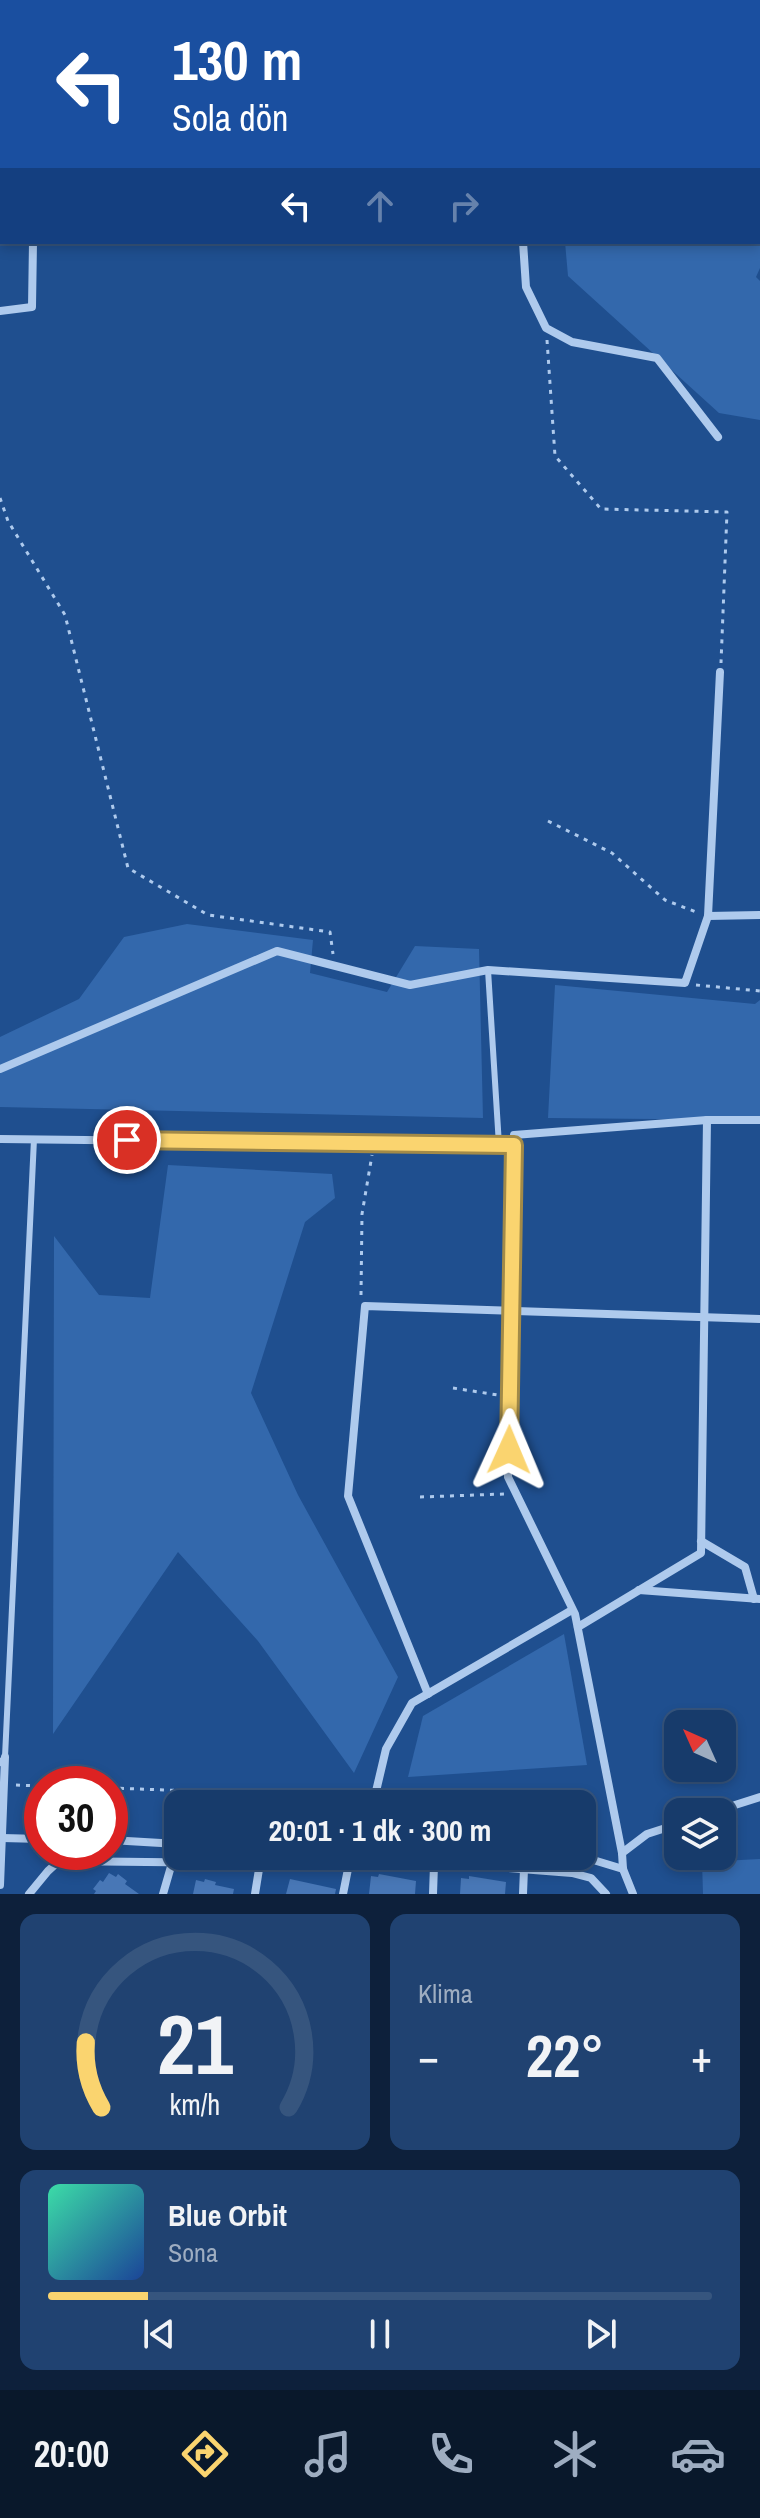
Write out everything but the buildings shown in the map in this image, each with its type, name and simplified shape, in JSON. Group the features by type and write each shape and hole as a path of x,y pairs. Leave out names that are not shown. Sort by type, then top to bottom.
{"street":[{"path":"0,311 32,307 33,244"},
{"path":"523,244 526,287 546,328 572,342 657,358 718,437"},
{"path":"0,1069 277,951 410,985 488,970 685,983 708,916 720,672"},
{"path":"708,916 760,915"},
{"path":"633,1894 623,1869 578,1627 508,1477 514,1135 707,1120 760,1120"},
{"path":"578,1627 701,1553 707,1120"},
{"path":"0,1139 514,1145"},
{"path":"428,1694 348,1496 365,1306 760,1319"},
{"path":"638,1590 757,1599 745,1567 701,1541"},
{"path":"376,1790 386,1749 412,1703 572,1610"},
{"path":"0,1885 2,1760"},
{"path":"736,1805 760,1797"},
{"path":"622,1853 647,1834 664,1829"},
{"path":"1,1838 24,1839"},
{"path":"128,1841 164,1843"},
{"path":"29,1894 59,1861 164,1863"},
{"path":"596,1861 623,1869"},
{"path":"163,1894 170,1870"},
{"path":"255,1894 259,1870"},
{"path":"343,1894 348,1870"},
{"path":"433,1894 434,1870"},
{"path":"523,1894 524,1870"},
{"path":"536,1870 591,1878 606,1894"}],"lane":[{"path":"488,970 499,1145"},
{"path":"2,1760 34,1139"}],"path":[{"path":"546,328 555,456 601,509 727,512 720,672"},
{"path":"0,498 8,521 65,615 128,868 208,915 330,932 335,966"},
{"path":"548,821 612,853 665,900 708,916"},
{"path":"685,983 760,991"},
{"path":"365,1306 361,1295 362,1214 374,1143"},
{"path":"453,1388 510,1396"},
{"path":"420,1497 516,1493"},
{"path":"4,1784 24,1785"},
{"path":"128,1789 166,1790"}],"shaded area":[{"path":"565,244 760,244 760,268 756,277 760,281 760,420 719,413 568,276"},
{"path":"187,924 313,940 310,973 387,992 415,946 479,949 483,1118 0,1107 0,1037 79,999 124,937"},
{"path":"555,985 755,1004 760,1000 760,1120 548,1118"},
{"path":"168,1165 332,1174 335,1198 305,1222 251,1393 298,1495 398,1677 354,1773 258,1641 178,1552 53,1734 54,1236 99,1295 150,1298"},
{"path":"564,1634 587,1765 408,1777 423,1716"},
{"path":"760,1859 760,1894 703,1894 702,1870 736,1870 736,1860"}],"route":[{"path":"127,1140 514,1145 509,1450"}]}
